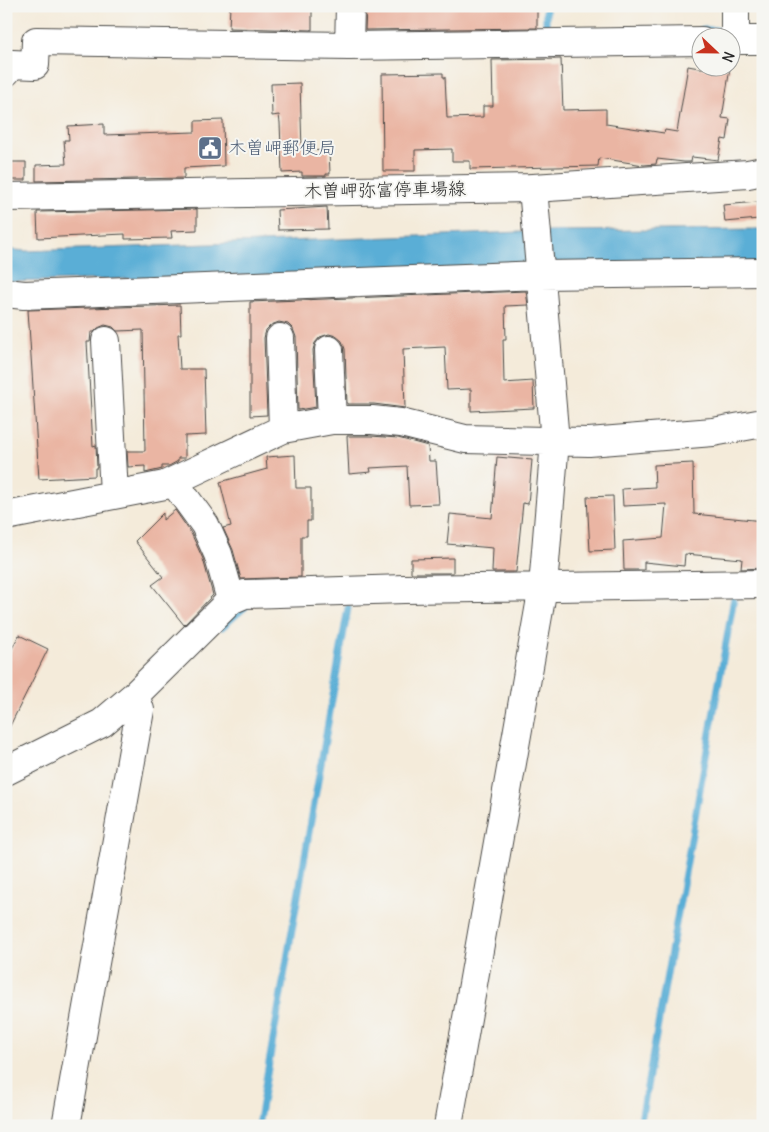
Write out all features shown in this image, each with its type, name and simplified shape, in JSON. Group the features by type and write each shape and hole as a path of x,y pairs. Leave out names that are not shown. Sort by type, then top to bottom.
{"street":[{"path":"349,46 350,6"},
{"path":"734,28 735,6"},
{"path":"742,40 763,40"},
{"path":"9,68 35,65 36,41 349,46 692,41"},
{"name":"木曽岬弥富停車場線","path":"6,197 533,188 748,174 763,171"},
{"path":"448,1126 541,596 555,441 533,188"},
{"path":"6,293 44,294 541,272 763,272"},
{"path":"280,338 283,429"},
{"path":"106,341 114,494"},
{"path":"329,350 332,420"},
{"path":"6,516 165,485 283,429 332,420 372,420 401,423 465,439 588,442 712,432 763,422"},
{"path":"173,481 205,525 218,554 231,600"},
{"path":"6,771 102,723 135,695 231,600 245,594 404,589 541,596 763,584"},
{"path":"66,1126 140,710 135,695"}],"water":[{"path":"763,229 763,262 6,282 6,249 26,251 548,231"}],"building":[{"path":"230,6 312,6 312,30 229,28"},
{"path":"369,6 537,6 537,28 365,30 366,9 369,9"},
{"path":"561,59 563,110 606,109 606,124 664,133 665,130 677,132 688,66 692,67 692,78 728,78 722,118 730,119 727,140 722,139 718,160 692,157 691,162 657,159 656,164 644,165 599,158 598,166 470,169 470,161 452,161 452,149 415,150 415,171 383,171 382,74 443,73 443,77 445,77 447,118 483,117 483,106 493,106 492,60"},
{"path":"300,83 302,151 329,150 330,174 326,174 326,176 302,176 302,172 282,173 280,123 279,115 272,116 271,84"},
{"path":"223,120 224,166 184,168 184,178 36,181 36,165 66,164 64,140 69,140 68,126 104,124 104,135 195,132 195,121"},
{"path":"6,162 26,162 26,180 6,180"},
{"path":"758,202 759,219 725,222 723,205"},
{"path":"327,207 328,229 278,230 277,210"},
{"path":"197,209 197,230 171,231 172,238 125,239 125,234 38,238 37,212"},
{"path":"526,291 528,305 505,306 506,339 503,339 504,383 533,381 534,408 471,411 471,389 447,390 445,347 403,349 405,408 374,404 347,404 345,349 342,341 336,336 329,334 320,337 315,343 313,350 316,407 298,410 296,337 293,329 288,324 279,322 271,325 266,330 264,338 267,415 250,416 250,302"},
{"path":"180,305 181,334 178,334 180,369 204,369 206,435 185,436 185,458 178,458 178,461 169,466 162,466 162,469 145,473 145,466 128,467 127,451 145,451 143,330 117,331 113,327 105,325 91,332 90,342 87,342 93,446 96,445 97,468 95,468 95,476 39,479 28,310"},
{"path":"347,436 398,438 428,446 429,461 436,461 439,504 409,505 407,466 370,468 371,472 349,474"},
{"path":"295,455 296,488 311,488 311,521 307,521 307,536 301,536 301,577 241,579 233,550 223,528 231,526 220,482 267,469 266,457"},
{"path":"497,457 532,460 528,504 523,503 516,572 492,572 493,548 447,544 450,514 492,518"},
{"path":"693,463 694,514 763,521 763,568 741,569 742,559 685,554 684,566 644,562 644,570 624,570 623,541 663,538 666,504 623,506 622,489 655,487 654,465"},
{"path":"613,496 615,550 590,551 587,497"},
{"path":"175,510 191,533 203,559 213,595 184,625 152,585 163,577 135,541 163,513 163,520"},
{"path":"453,558 453,573 411,573 411,559"},
{"path":"19,635 48,649 6,734 6,660"}],"waterway":[{"path":"546,6 546,33 551,33"},
{"path":"640,1126 734,598"},
{"path":"222,627 246,606"},
{"path":"258,1126 348,608"}],"place":[{"name":"木曽岬郵便局","path":"210,148"}]}
